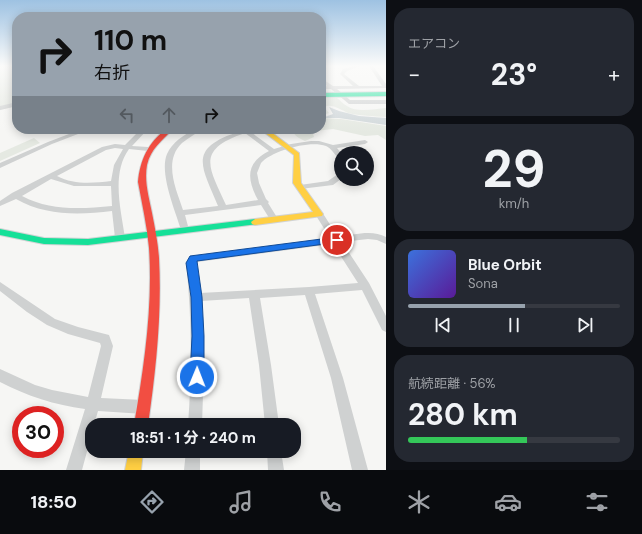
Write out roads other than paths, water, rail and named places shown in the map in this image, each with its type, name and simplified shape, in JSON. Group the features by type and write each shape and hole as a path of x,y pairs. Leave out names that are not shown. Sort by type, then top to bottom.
{"street":[{"path":"332,88 349,102 386,102"},
{"path":"376,88 386,89"},
{"path":"326,95 386,89"},
{"path":"0,108 12,105"},
{"path":"0,166 50,143 74,134"},
{"path":"120,238 117,208 117,164 126,147 140,134"},
{"path":"142,418 152,344 154,256 142,182 142,172 148,149 164,134"},
{"path":"184,230 167,173 171,152 177,143 191,134"},
{"path":"223,208 206,167 207,159 214,146 235,134"},
{"path":"250,134 273,151"},
{"path":"270,134 297,154 299,158 295,177 300,187 337,240 365,286 386,327"},
{"path":"274,219 254,177 255,167 258,160 273,151 320,142 332,147 334,149"},
{"path":"332,147 366,142"},
{"path":"0,204 104,148 126,147 148,149"},
{"path":"50,176 59,181 79,185 116,183"},
{"path":"300,187 330,183 334,180"},
{"path":"15,195 26,202 53,210 94,211 117,208"},
{"path":"180,213 265,202"},
{"path":"0,232 40,241 64,243 151,235 319,214"},
{"path":"195,418 198,336 196,297 191,263 194,258 368,236 379,237 386,241"},
{"path":"0,286 36,313 58,324 80,334 105,338 107,346 93,405 74,470"},
{"path":"196,297 309,291 365,286"},
{"path":"309,291 337,378 360,470"},
{"path":"254,294 271,418"},
{"path":"0,375 18,386 53,397 93,405 144,408"},
{"path":"133,470 135,458"},
{"path":"192,470 193,458"},
{"path":"275,458 276,470"}]}
